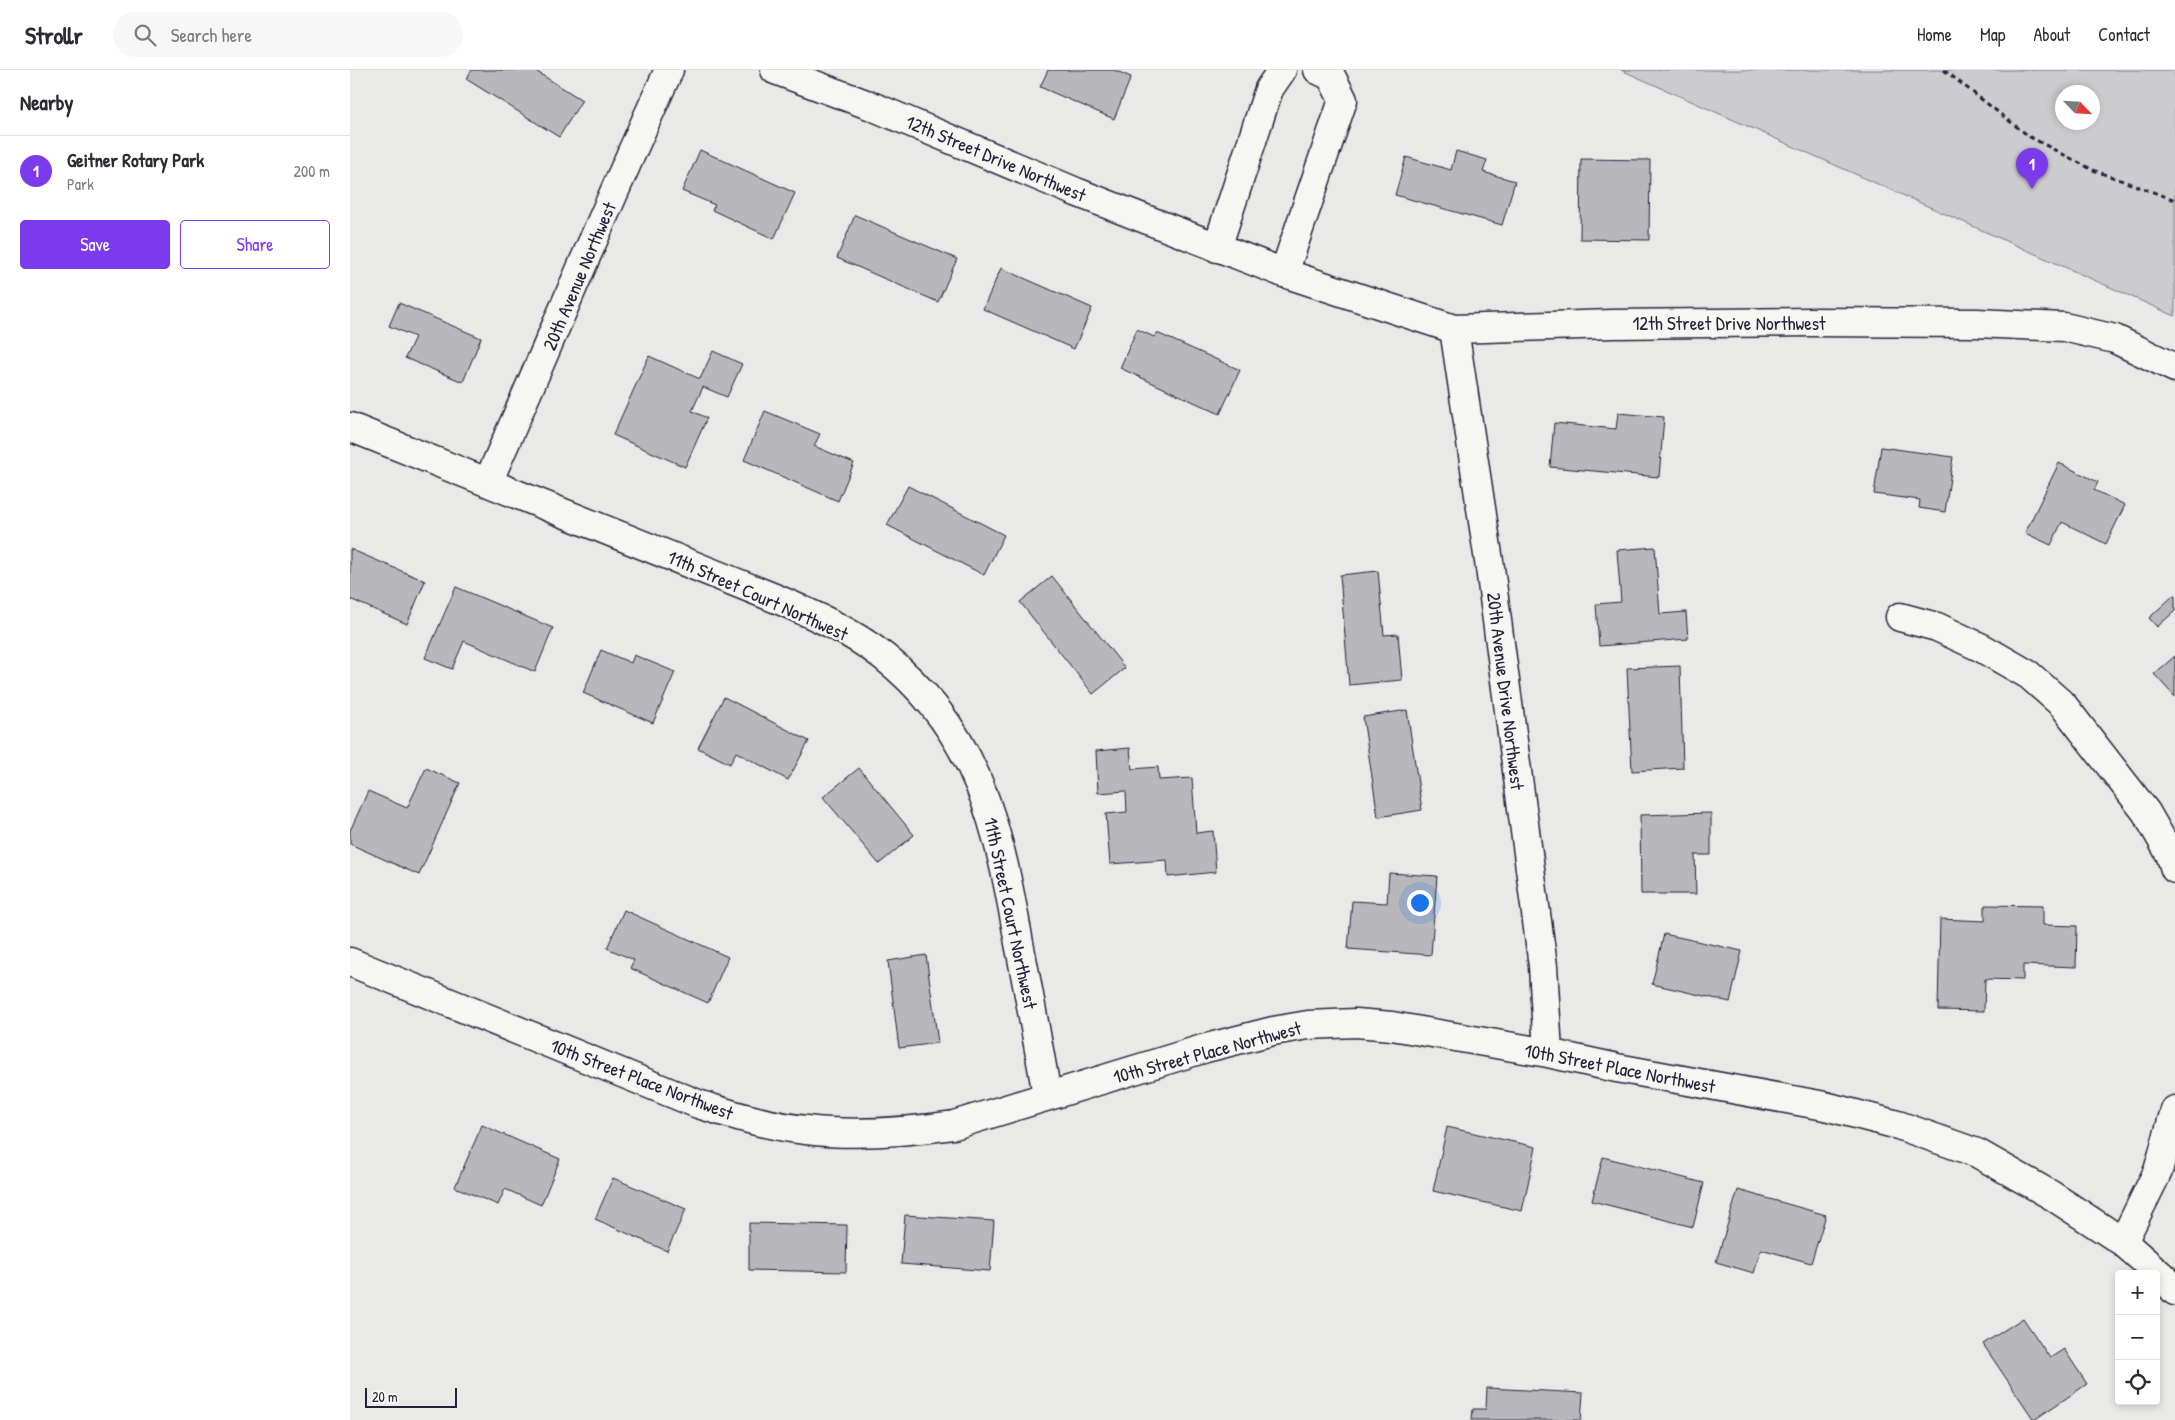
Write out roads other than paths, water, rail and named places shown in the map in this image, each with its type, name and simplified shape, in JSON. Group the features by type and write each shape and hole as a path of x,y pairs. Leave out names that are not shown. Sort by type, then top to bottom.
{"street":[{"name":"20th Avenue Northwest","path":"488,482 630,155 669,70"},
{"name":"12th Street Drive Northwest","path":"775,70 874,108 1217,248 1284,273 1454,329 1612,324 1977,322 2064,327 2115,339 2175,368"},
{"path":"1217,248 1269,89 1282,70"},
{"path":"1284,273 1343,100 1331,76 1318,70"},
{"name":"20th Avenue Drive Northwest","path":"1454,329 1490,568 1543,966 1548,1053"},
{"name":"11th Street Court Northwest","path":"350,427 777,599 824,620 866,643 911,681 957,737 974,768 987,801 1008,876 1047,1095"},
{"path":"1900,617 1937,627 1982,648 2029,675 2064,705 2146,812 2170,854 2175,869"},
{"name":"10th Street Place Northwest","path":"350,962 698,1104 750,1120 805,1130 842,1133 917,1130 954,1125 1047,1095 1206,1048 1273,1031 1308,1025 1356,1023 1392,1026 1548,1053 1617,1068 1825,1106 1898,1125 1977,1153 2051,1195 2123,1242 2165,1279 2175,1291"},
{"path":"2123,1242 2158,1171 2175,1110"}],"place":[{"name":"Geitner Rotary Park","path":"2032,189"}]}
